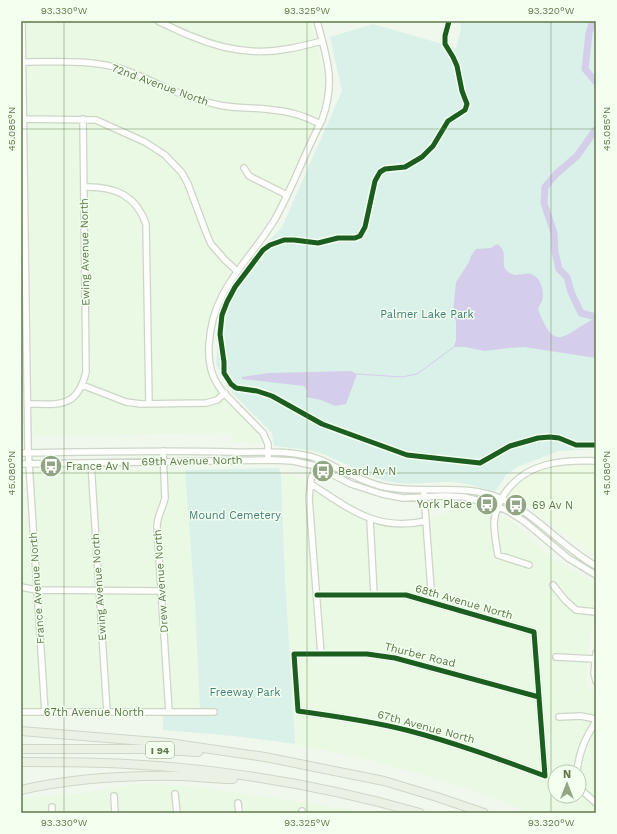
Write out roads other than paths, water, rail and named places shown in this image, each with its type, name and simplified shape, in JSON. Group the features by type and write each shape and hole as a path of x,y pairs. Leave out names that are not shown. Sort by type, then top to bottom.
{"highway":[{"path":"21,731 169,743 232,752 298,764"},
{"name":"I 94","path":"21,749 178,750 232,755 298,764 399,785 484,813"},
{"name":"I 94","path":"21,762 104,763 157,766 228,774 342,794 420,813"},
{"path":"21,789 66,781 117,777 183,776 284,783"}],"street":[{"path":"22,21 22,94 24,119 23,218 29,453"},
{"path":"158,21 204,41 244,51 286,49 322,41"},
{"path":"268,460 268,444 263,433 216,383 210,366 210,335 212,322 221,297 237,271 274,220 326,109 330,85 330,73 317,21"},
{"name":"72nd Avenue North","path":"22,62 81,62 104,65 134,73 203,102 240,108 287,112 302,116 320,124"},
{"path":"24,119 96,120 145,142 165,155 182,173 188,184 211,244 237,271"},
{"name":"Ewing Avenue North","path":"82,385 86,372 83,119"},
{"path":"244,168 249,176 287,195"},
{"path":"84,187 103,188 123,194 140,210 146,224 149,404"},
{"path":"28,404 66,402 76,395 82,385 126,402 149,404 206,403 217,400 225,393"},
{"name":"69th Avenue North","path":"21,453 163,451 268,452 296,454 319,459 354,476 384,487 407,490 463,489 489,494 502,499 528,514 572,550 596,566"},
{"name":"Drew Avenue North","path":"163,451 165,498 157,521 169,712"},
{"name":"France Avenue North","path":"29,453 45,712"},
{"path":"319,459 311,484 309,498 321,654"},
{"name":"69th Avenue North","path":"21,464 163,461 293,461 316,466 351,484 382,494 403,498 444,496 464,497 485,502 498,507 525,522 568,558 596,575"},
{"path":"529,565 498,555 494,522 498,507 512,483 522,475 537,467 566,462 596,461"},
{"name":"Ewing Avenue North","path":"92,462 107,712"},
{"path":"311,484 354,512 370,519 386,523 403,524 426,521"},
{"path":"423,489 432,603"},
{"path":"370,519 374,595"},
{"path":"553,585 565,600 576,610 596,612"},
{"path":"21,587 37,590 161,591"},
{"name":"68th Avenue North","path":"316,595 406,595 534,632 539,698"},
{"path":"596,653 594,673 596,681"},
{"name":"Thurber Road","path":"298,711 294,654 367,654 395,658 539,698"},
{"path":"556,657 596,659"},
{"name":"67th Avenue North","path":"298,711 342,717 406,730 468,749 544,776 539,698"},
{"name":"67th Avenue North","path":"21,712 214,712"},
{"path":"559,717 581,716 596,720 580,751 579,764"},
{"path":"175,794 177,813"},
{"path":"587,795 596,803"},
{"path":"114,796 115,813"},
{"path":"238,803 238,813"}],"waterway":[{"path":"593,21 589,33 585,69 596,82"},
{"path":"596,129 577,156 556,174 545,187 544,203 554,233 555,252 559,269 567,277 571,292 581,313 596,317"},
{"path":"357,374 402,377 417,374 454,347"}],"place":[{"name":"France Av N","path":"51,466"},
{"name":"Beard Av N","path":"323,471"},
{"name":"York Place","path":"487,504"},
{"name":"69 Av N","path":"516,505"}],"park label":[{"name":"Palmer Lake Park","path":"427,314"},
{"name":"Mound Cemetery","path":"235,515"},
{"name":"Freeway Park","path":"245,692"}]}
